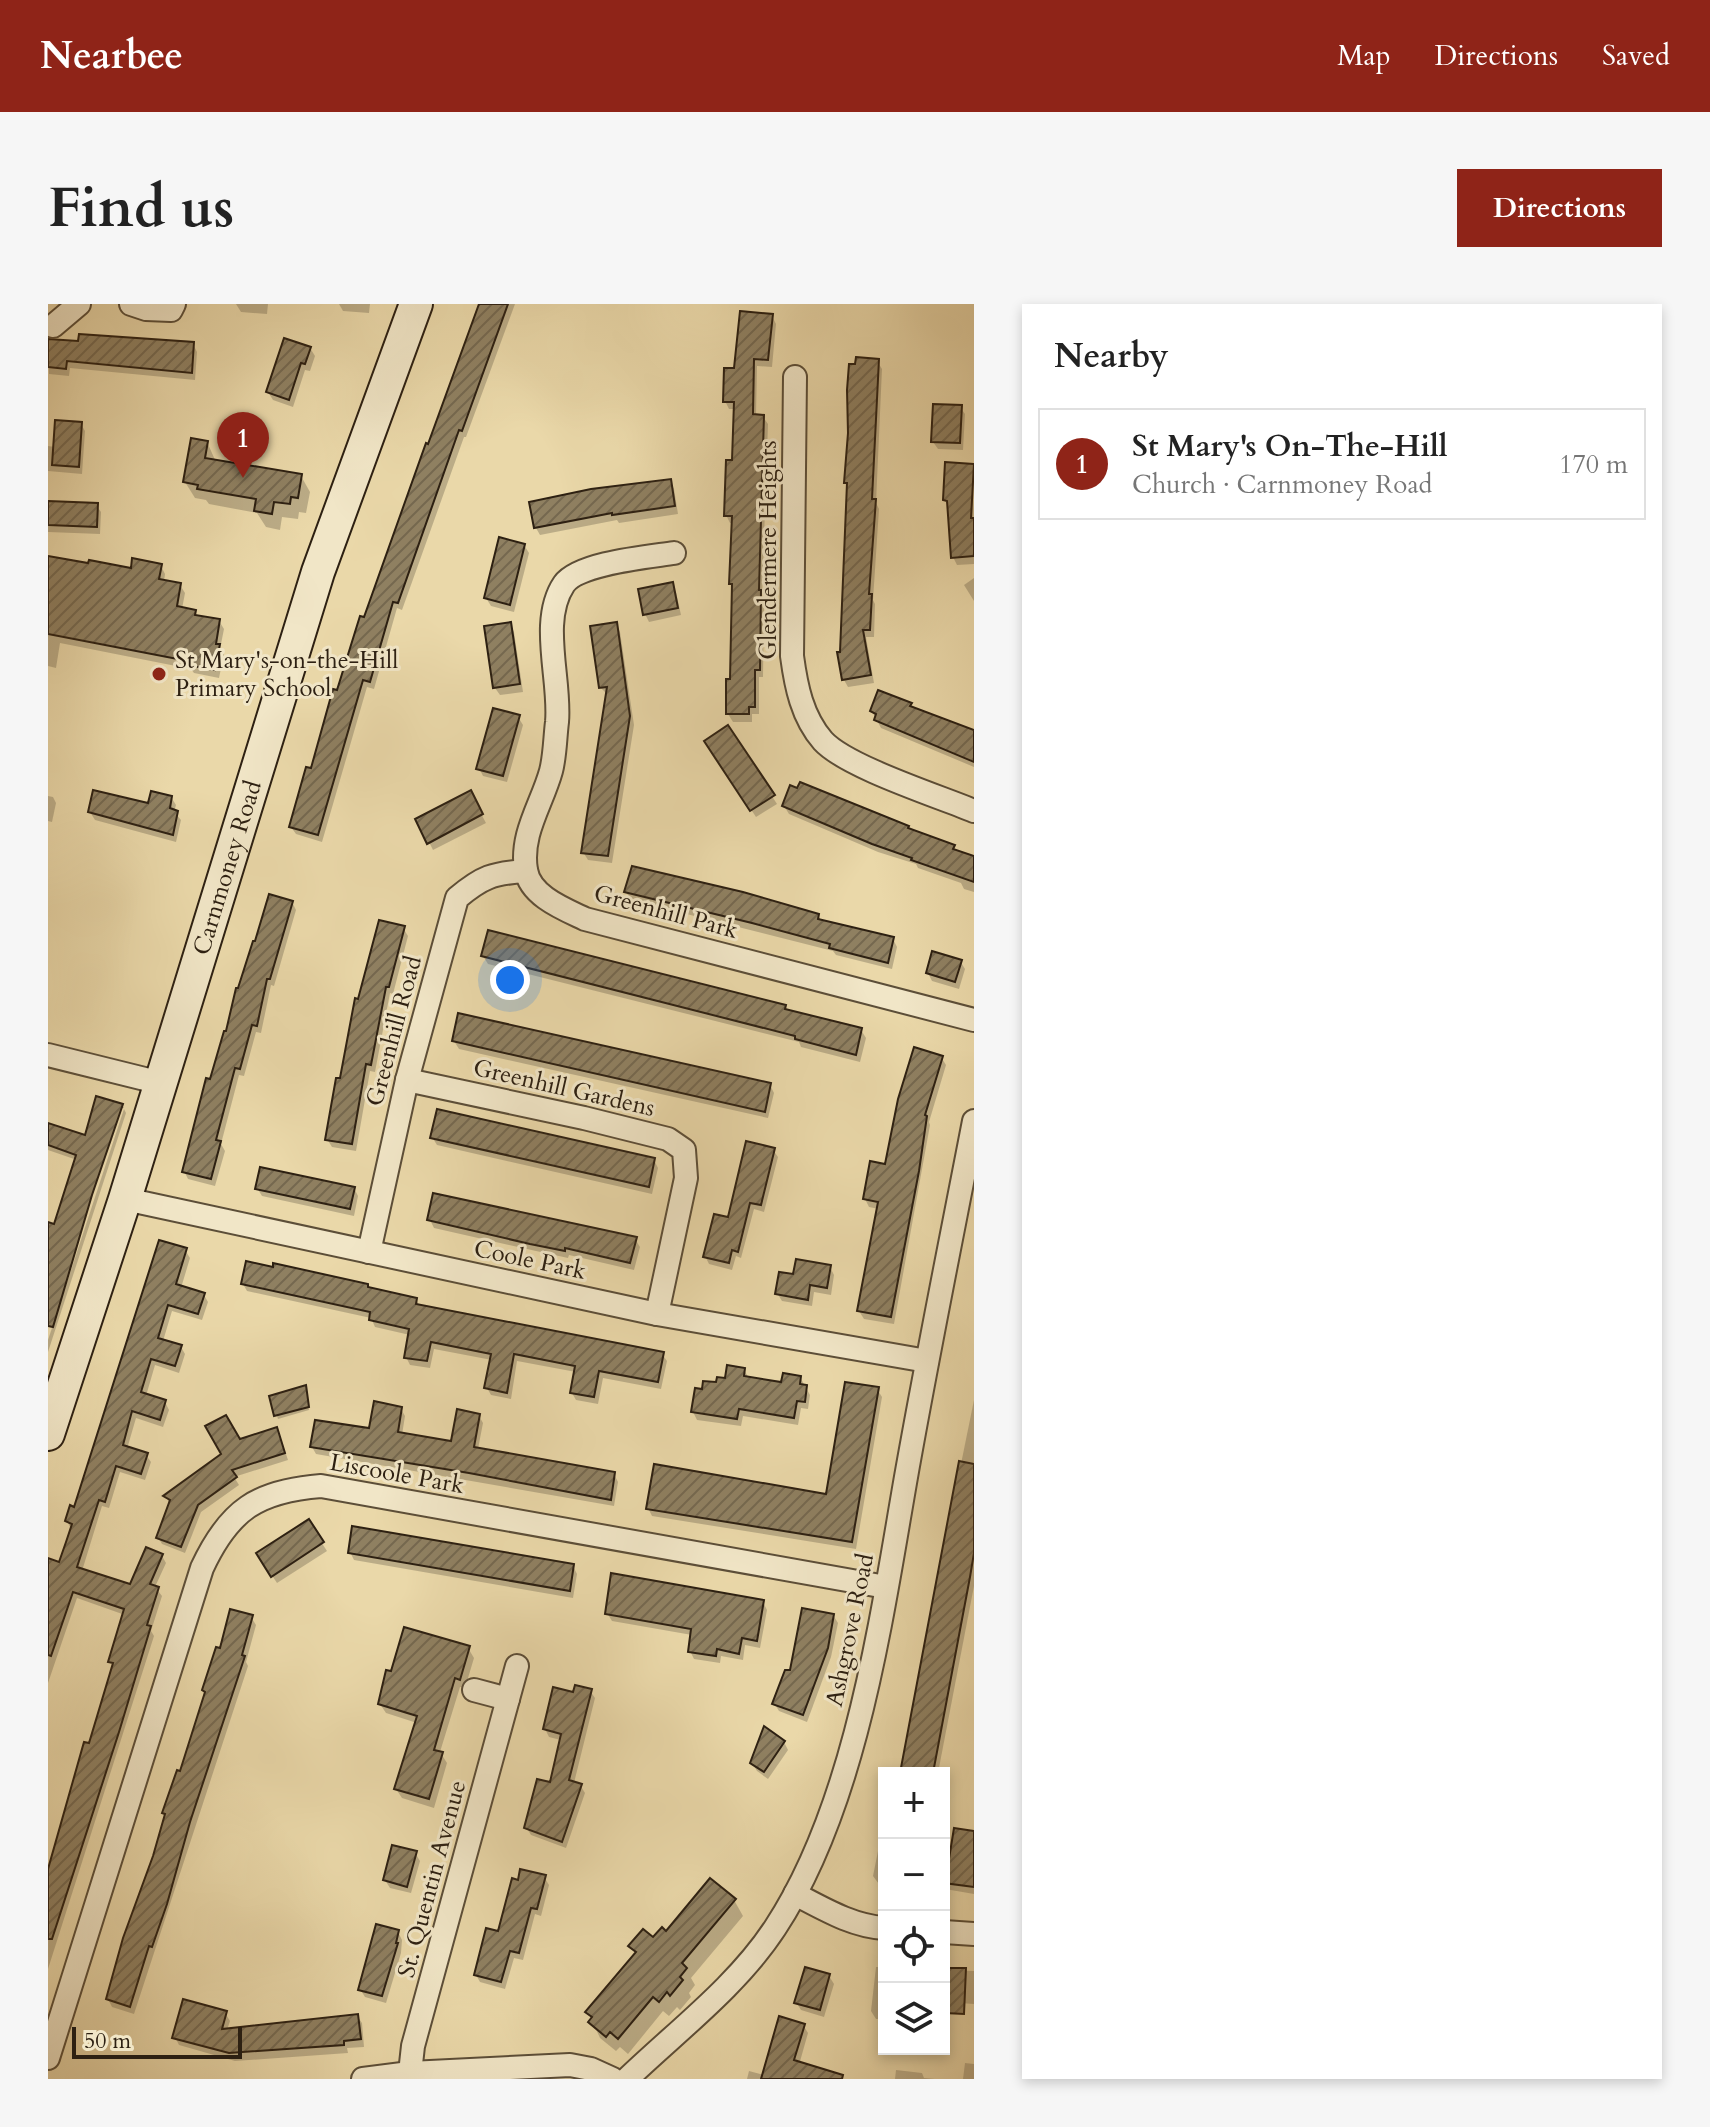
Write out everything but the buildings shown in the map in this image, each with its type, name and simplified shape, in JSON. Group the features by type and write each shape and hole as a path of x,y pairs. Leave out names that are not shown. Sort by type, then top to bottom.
{"street":[{"path":"53,326 79,304"},
{"path":"131,304 146,309 171,310 174,304"},
{"name":"Carnmoney Road","path":"48,1434 125,1199 318,572 416,304"},
{"name":"Glendermere Heights","path":"795,377 792,656 796,688 805,713 824,741 845,758 974,811"},
{"path":"526,871 530,822 551,770 557,717 553,605 566,581 600,564 674,553"},
{"name":"Greenhill Park","path":"526,871 531,884 552,903 585,919 974,1020"},
{"name":"Greenhill Road","path":"369,1252 407,1080 457,898 489,876 526,871"},
{"path":"48,1055 161,1083"},
{"name":"Greenhill Gardens","path":"407,1080 654,1135 668,1139 684,1150 686,1178 657,1314"},
{"name":"Ashgrove Road","path":"627,2079 749,1962 795,1894 826,1822 856,1732 974,1121"},
{"name":"Coole Park","path":"125,1199 657,1314 927,1361"},
{"name":"Liscoole Park","path":"48,2058 202,1568 216,1538 237,1515 263,1498 287,1489 321,1486 886,1587"},
{"name":"St. Quentin Avenue","path":"410,2073 413,2046 517,1666"},
{"path":"474,1690 508,1699"},
{"path":"795,1894 866,1927 878,1928"},
{"path":"950,1932 974,1934"},
{"path":"363,2079 410,2073 570,2065 591,2069 613,2079"}],"place":[{"name":"St Mary's On-The-Hill","path":"243,478"},
{"name":"St Mary's-on-the-Hill Primary School","path":"159,674"}]}
